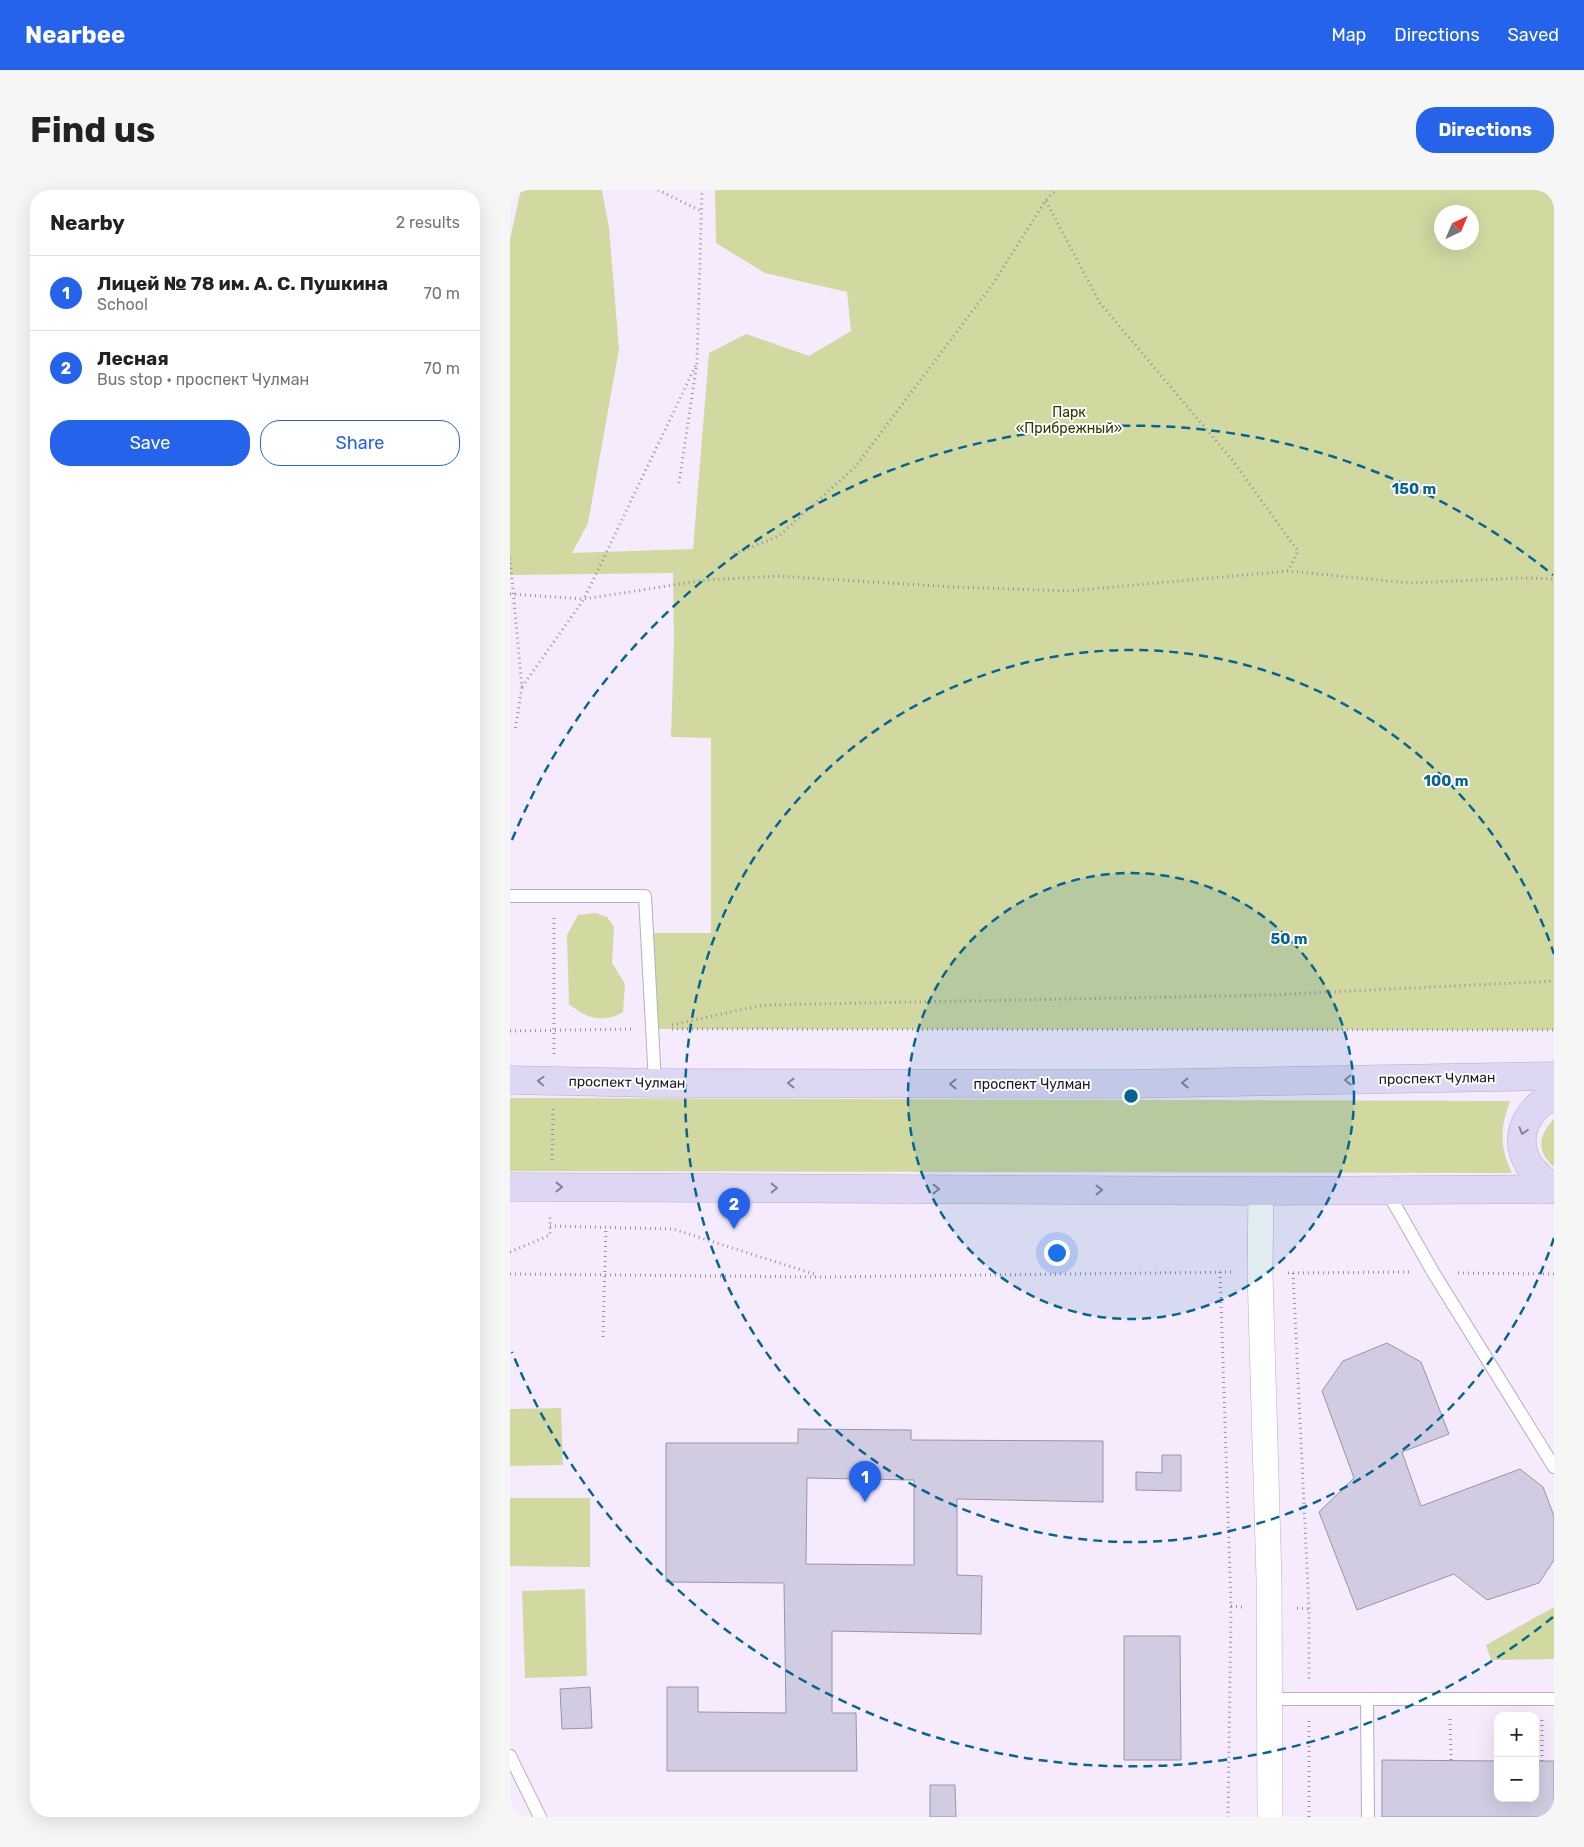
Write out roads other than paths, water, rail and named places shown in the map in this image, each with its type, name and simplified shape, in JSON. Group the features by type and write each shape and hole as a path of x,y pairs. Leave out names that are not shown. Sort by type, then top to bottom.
{"main road":[{"name":"проспект Чулман","path":"510,1080 655,1083 1124,1084 1554,1076"},
{"path":"1553,1189 1528,1164 1520,1141 1526,1120 1545,1100 1554,1096"},
{"path":"510,1187 1261,1191 1553,1189"}],"street":[{"path":"1261,1191 1260,1273 1268,1579 1270,1817"}],"lane":[{"path":"510,896 645,896 655,1083"},
{"path":"1387,1191 1433,1272 1554,1467"},
{"path":"1270,1699 1367,1701 1548,1699"},
{"path":"1367,1701 1368,1817"},
{"path":"510,1756 540,1817"}],"place":[{"name":"Лесная","path":"734,1229"},
{"name":"Лицей № 78 им. А. С. Пушкина","path":"865,1502"}],"park label":[{"name":"Парк «Прибрежный»","path":"1069,420"}]}
